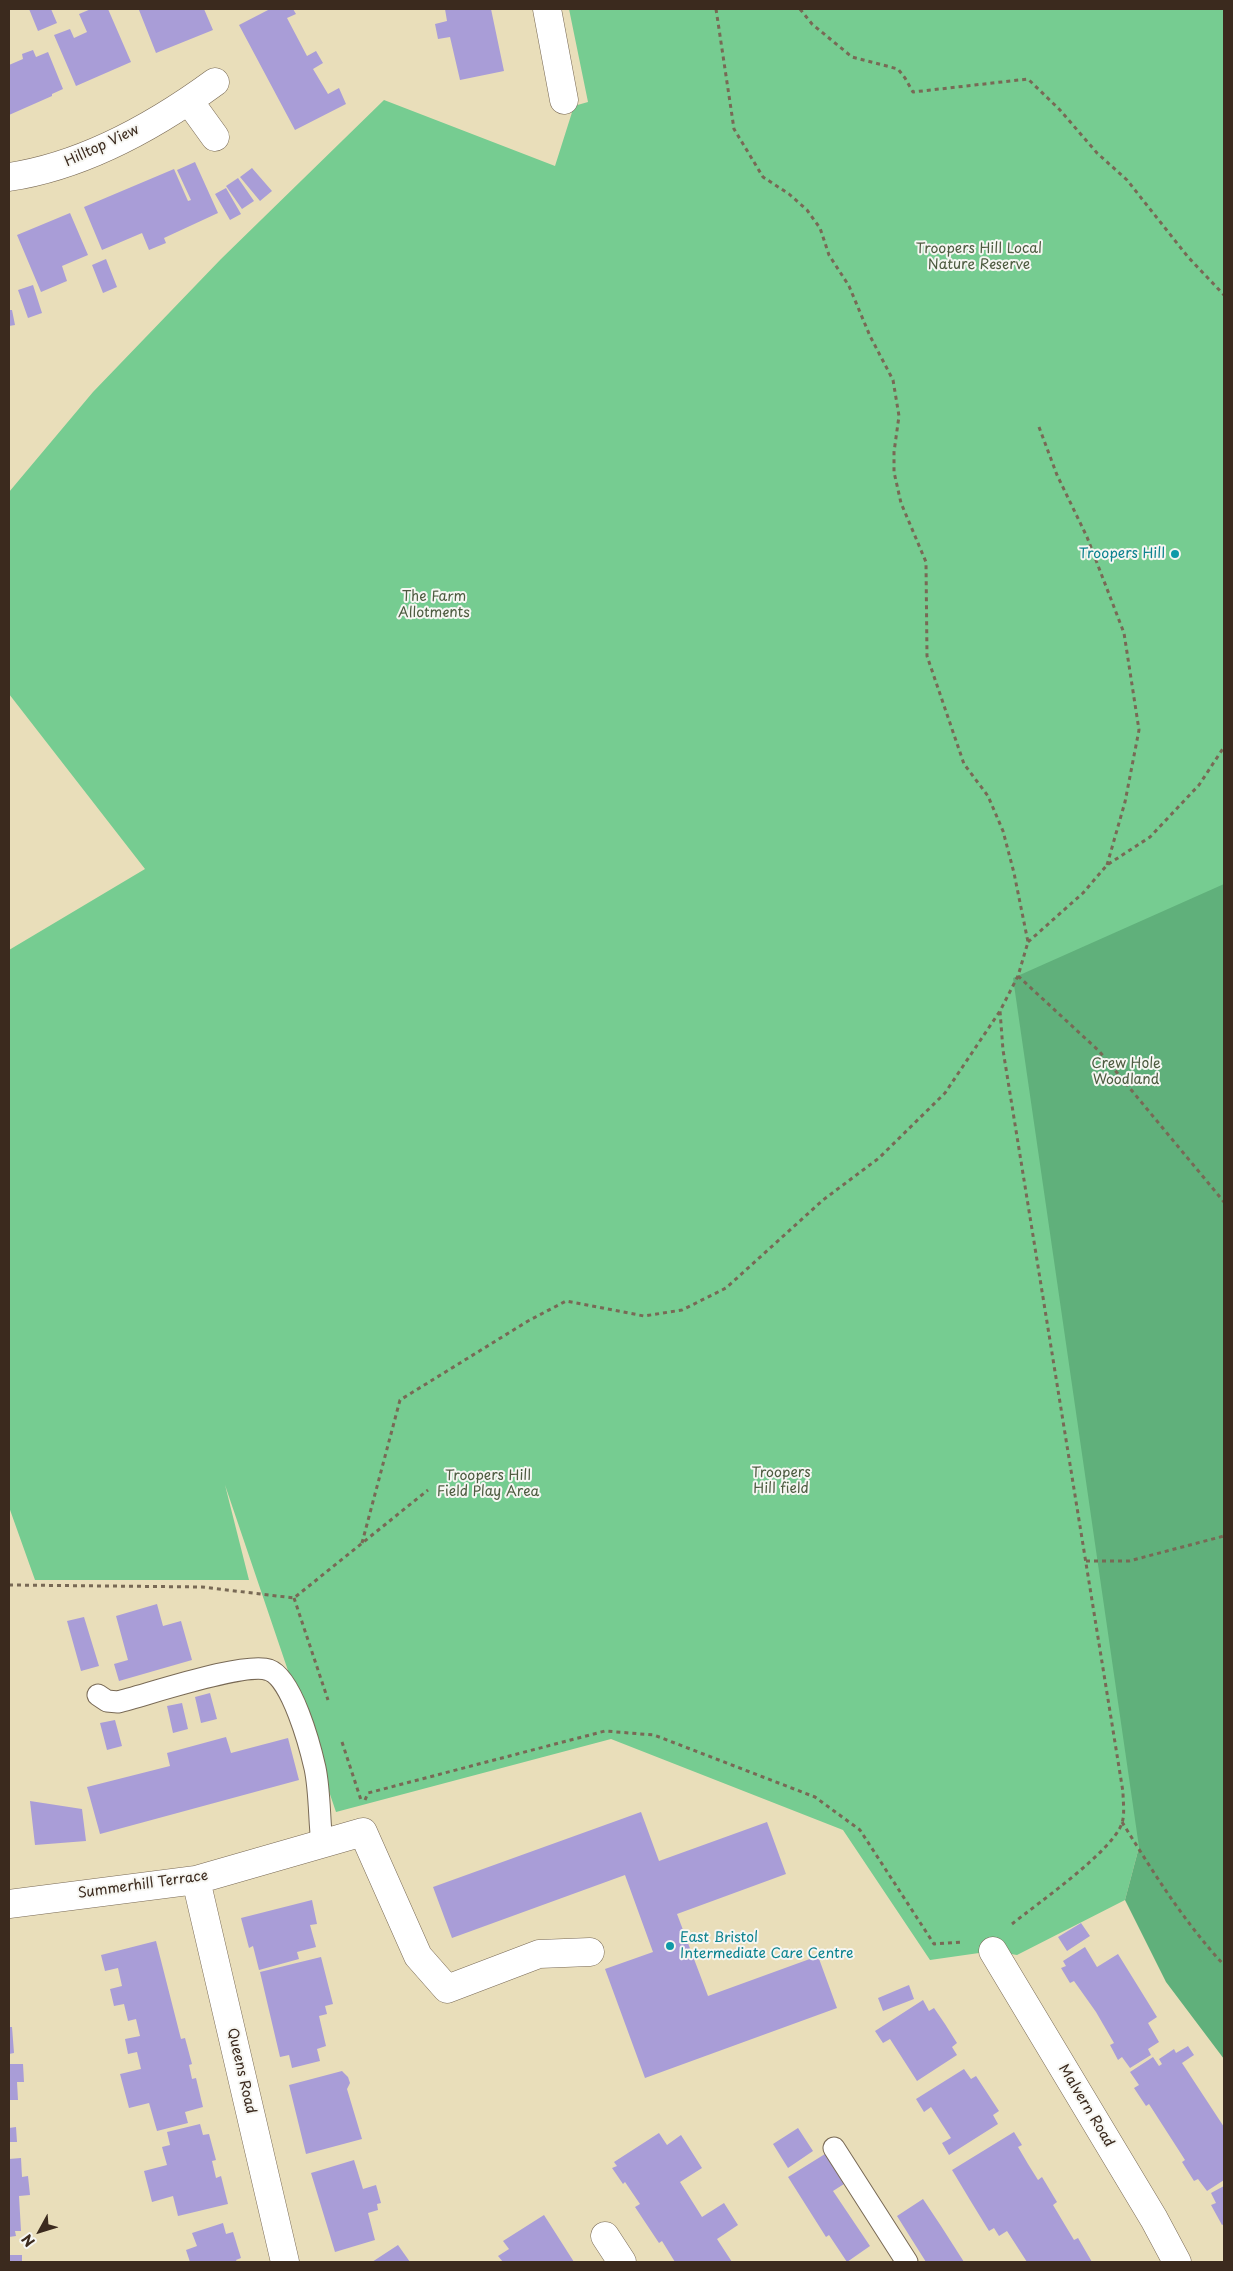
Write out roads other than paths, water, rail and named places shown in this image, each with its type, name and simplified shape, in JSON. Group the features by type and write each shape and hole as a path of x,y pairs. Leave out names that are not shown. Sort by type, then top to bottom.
{"street":[{"path":"547,9 564,100"},
{"name":"Hilltop View","path":"9,177 62,166 105,148 190,101 215,82"},
{"path":"190,101 215,137"},
{"name":"Summerhill Terrace","path":"9,1904 196,1880 362,1832 418,1956 447,1989 539,1954 590,1952"},
{"name":"Queens Road","path":"196,1880 285,2262"},
{"name":"Malvern Road","path":"993,1950 1154,2220 1177,2262"},
{"path":"604,2236 622,2262"}],"lane":[{"path":"98,1695 107,1701 118,1702 242,1668 270,1670 282,1681 296,1708 315,1768 322,1844"},
{"path":"834,2148 907,2262"}],"place":[{"name":"Troopers Hill","path":"1175,554"},
{"name":"East Bristol Intermediate Care Centre","path":"670,1946"}],"park label":[{"name":"Troopers Hill Local Nature Reserve","path":"979,258"},
{"name":"The Farm Allotments","path":"434,606"},
{"name":"Crew Hole Woodland","path":"1126,1072"},
{"name":"Troopers Hill field","path":"781,1482"},
{"name":"Troopers Hill Field Play Area","path":"488,1484"}]}
